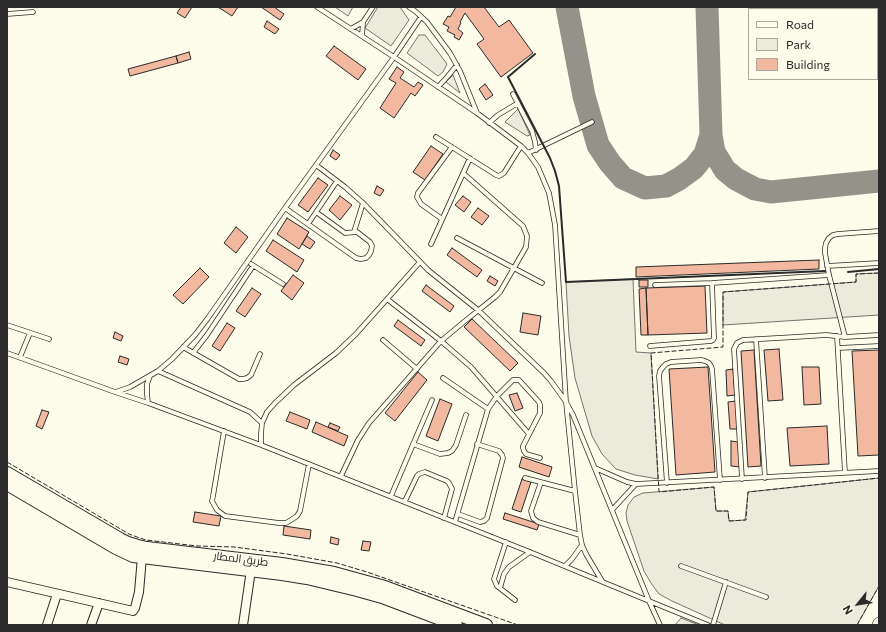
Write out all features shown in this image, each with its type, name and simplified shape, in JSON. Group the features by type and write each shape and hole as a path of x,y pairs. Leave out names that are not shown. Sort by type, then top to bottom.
{"main road":[{"name":"طريق المطار","path":"7,473 128,543 169,556 307,578 357,590 406,606 456,625"},
{"name":"طريق المطار","path":"7,484 133,556 169,556 282,564 334,573 385,587 486,625"}],"street":[{"path":"7,582 135,610 139,592 142,557"},
{"path":"243,625 251,570"},
{"path":"47,625 57,594"},
{"path":"91,625 99,603"}],"lane":[{"path":"317,7 477,113 521,146 538,167 549,193 555,225 566,402 580,535 582,545 602,581"},
{"path":"351,29 363,22 373,7"},
{"path":"409,7 427,22 450,53 457,65 477,113"},
{"path":"7,14 33,12"},
{"path":"115,392 130,387 158,370 172,359 208,318 394,57 421,16"},
{"path":"362,36 363,22"},
{"path":"438,87 457,65"},
{"path":"514,94 532,131 536,150"},
{"path":"490,123 498,115 518,103"},
{"path":"528,153 592,122"},
{"path":"436,137 496,176 504,173 521,146"},
{"path":"442,219 421,204 417,197 418,193 452,147"},
{"path":"431,244 470,158"},
{"path":"316,165 362,203 428,270 478,310 544,373 566,402 573,415 660,625"},
{"path":"341,476 363,431 441,341 500,292 526,247 527,236 523,226 463,174"},
{"path":"308,224 337,181"},
{"path":"354,232 362,203"},
{"path":"285,208 356,258 366,258 369,255 372,251 370,242 358,233 345,233 316,212"},
{"path":"845,337 827,266 825,248 826,243 833,235 879,231"},
{"path":"457,238 542,283"},
{"path":"247,262 283,284"},
{"path":"261,445 262,423 267,412 294,385 336,353 356,334 420,262"},
{"path":"827,266 879,263"},
{"path":"193,353 253,266"},
{"path":"655,285 712,283 829,275"},
{"path":"650,346 713,340 712,283"},
{"path":"387,299 471,366 530,434"},
{"path":"7,325 49,339"},
{"path":"20,357 30,332"},
{"path":"742,479 734,350 737,343 743,340 822,335 845,337 879,335"},
{"path":"837,336 846,473"},
{"path":"756,339 765,478"},
{"path":"383,340 417,369"},
{"path":"838,348 879,346"},
{"path":"183,347 239,379 248,378 251,375 260,354"},
{"path":"7,353 148,403 341,476 708,625"},
{"path":"667,483 659,376 660,371 662,367 671,362 701,360 709,363 712,370 720,480"},
{"path":"158,370 250,412 262,423"},
{"path":"148,403 146,394 150,375"},
{"path":"443,378 488,409"},
{"path":"455,522 488,409 497,396 510,382 519,380 539,402 540,413 523,446 526,454 540,458"},
{"path":"391,496 432,400"},
{"path":"413,444 440,454 452,451 456,445 466,415"},
{"path":"224,431 212,501 216,510 225,516 279,523 286,523 291,520 297,516 300,511 309,464"},
{"path":"458,514 480,522 487,518 503,458 498,450 477,444"},
{"path":"595,468 627,482 636,484 879,471"},
{"path":"405,501 419,474 424,472 447,481 452,489 444,518"},
{"path":"525,478 575,491"},
{"path":"540,482 531,511 533,518 538,522 580,535"},
{"path":"612,510 636,484"},
{"path":"506,542 494,579 495,583 515,600"},
{"path":"565,566 582,545"},
{"path":"500,588 506,571 530,552"},
{"path":"498,566 506,571"},
{"path":"681,566 766,597"},
{"path":"714,625 726,582"}],"green space":[{"path":"335,7 353,7 348,16"},
{"path":"378,7 400,7 409,20 391,46 365,28"},
{"path":"419,35 425,35 447,64 443,72 438,76 407,53"},
{"path":"453,75 460,93 446,82"},
{"path":"518,109 530,135 527,136 505,122"},
{"path":"879,273 879,315 723,325 723,292 856,282 856,274"},
{"path":"633,279 636,352 651,353 658,479 635,475 616,469 602,454 592,436 575,378 569,336 566,282"},
{"path":"879,478 879,586 857,625 725,625 659,594 644,571 627,521 626,513 628,505 634,497 643,493 714,487 716,511 728,511 729,521 745,520 748,492"},
{"path":"681,618 699,625 675,625"}],"building":[{"path":"181,7 192,7 185,18 177,13"},
{"path":"218,7 238,7 232,16"},
{"path":"261,7 274,7 284,14 280,20"},
{"path":"456,7 484,7 499,27 509,20 533,53 501,77 477,44 484,39 465,13 458,29 463,33 459,40 454,37 455,35 447,31 449,27 443,24 448,16 450,17"},
{"path":"267,21 279,29 275,34 264,27"},
{"path":"334,46 366,69 358,80 326,56"},
{"path":"189,52 191,59 178,63 176,56"},
{"path":"176,56 178,63 130,76 128,69"},
{"path":"397,67 404,72 400,78 414,87 418,82 423,85 415,96 411,93 394,118 380,108 396,83 389,79"},
{"path":"485,84 493,95 486,100 479,89"},
{"path":"431,146 443,154 425,180 413,172"},
{"path":"333,150 340,155 336,160 330,156"},
{"path":"318,178 328,185 308,212 298,205"},
{"path":"377,186 384,190 380,196 374,193"},
{"path":"340,196 352,205 340,220 329,210"},
{"path":"463,196 471,202 464,212 455,205"},
{"path":"478,208 489,216 482,225 471,217"},
{"path":"287,218 309,232 299,249 277,234"},
{"path":"236,227 248,237 236,253 224,243"},
{"path":"307,236 315,242 310,249 302,244"},
{"path":"273,240 304,260 297,272 266,251"},
{"path":"452,248 482,270 477,277 447,255"},
{"path":"819,260 819,269 636,277 636,267"},
{"path":"200,268 209,277 183,304 173,295"},
{"path":"293,275 304,283 292,300 281,291"},
{"path":"490,276 498,281 495,286 487,281"},
{"path":"639,280 648,280 648,287 639,287"},
{"path":"426,285 454,306 450,312 422,291"},
{"path":"705,286 707,333 648,335 646,288"},
{"path":"252,288 261,294 245,317 236,311"},
{"path":"646,288 648,335 641,335 639,289"},
{"path":"523,313 541,316 538,335 520,332"},
{"path":"472,319 518,363 510,371 464,327"},
{"path":"398,320 425,340 421,346 394,326"},
{"path":"227,323 235,328 220,351 212,346"},
{"path":"115,332 123,336 121,341 113,338"},
{"path":"779,349 783,400 768,401 764,350"},
{"path":"754,350 761,466 748,467 741,351"},
{"path":"879,350 879,455 858,456 852,351"},
{"path":"120,356 129,359 127,365 118,362"},
{"path":"708,367 715,472 676,475 669,369"},
{"path":"802,367 819,367 821,404 804,405"},
{"path":"733,369 735,395 727,396 726,370"},
{"path":"418,372 427,380 395,421 385,413"},
{"path":"517,393 523,408 515,411 509,395"},
{"path":"440,399 452,404 438,441 426,436"},
{"path":"736,401 737,429 730,429 728,402"},
{"path":"42,410 49,412 42,429 36,426"},
{"path":"290,412 310,420 307,429 286,421"},
{"path":"316,422 348,436 344,446 312,432"},
{"path":"330,423 340,427 338,431 328,427"},
{"path":"827,426 829,464 790,466 787,428"},
{"path":"731,441 738,442 740,467 731,466"},
{"path":"522,457 552,467 549,477 519,467"},
{"path":"522,479 531,482 521,512 512,509"},
{"path":"195,512 221,516 219,526 193,522"},
{"path":"505,513 539,524 537,530 503,519"},
{"path":"284,526 311,530 310,539 283,535"},
{"path":"331,537 339,539 338,545 330,543"},
{"path":"363,541 371,542 369,551 361,550"}],"taxiway":[{"path":"567,7 584,96 598,145 610,163 623,178 645,188 666,186 679,179 694,168 705,154 711,135 707,7"},
{"path":"711,135 714,152 725,170 736,179 755,189 771,192 879,181"}],"fence":[{"path":"879,273 856,274 856,282 723,292 723,347 651,353 659,492 714,487 716,511 728,511 729,521 746,520 748,492 879,478"},
{"path":"7,462 129,534 146,540 197,546 234,547 287,554 337,563 367,572 518,625"},
{"path":"857,625 879,586"}],"wall":[{"path":"535,54 508,77 550,158 555,171 559,186 566,282 825,271"},
{"path":"848,272 879,269"}]}
